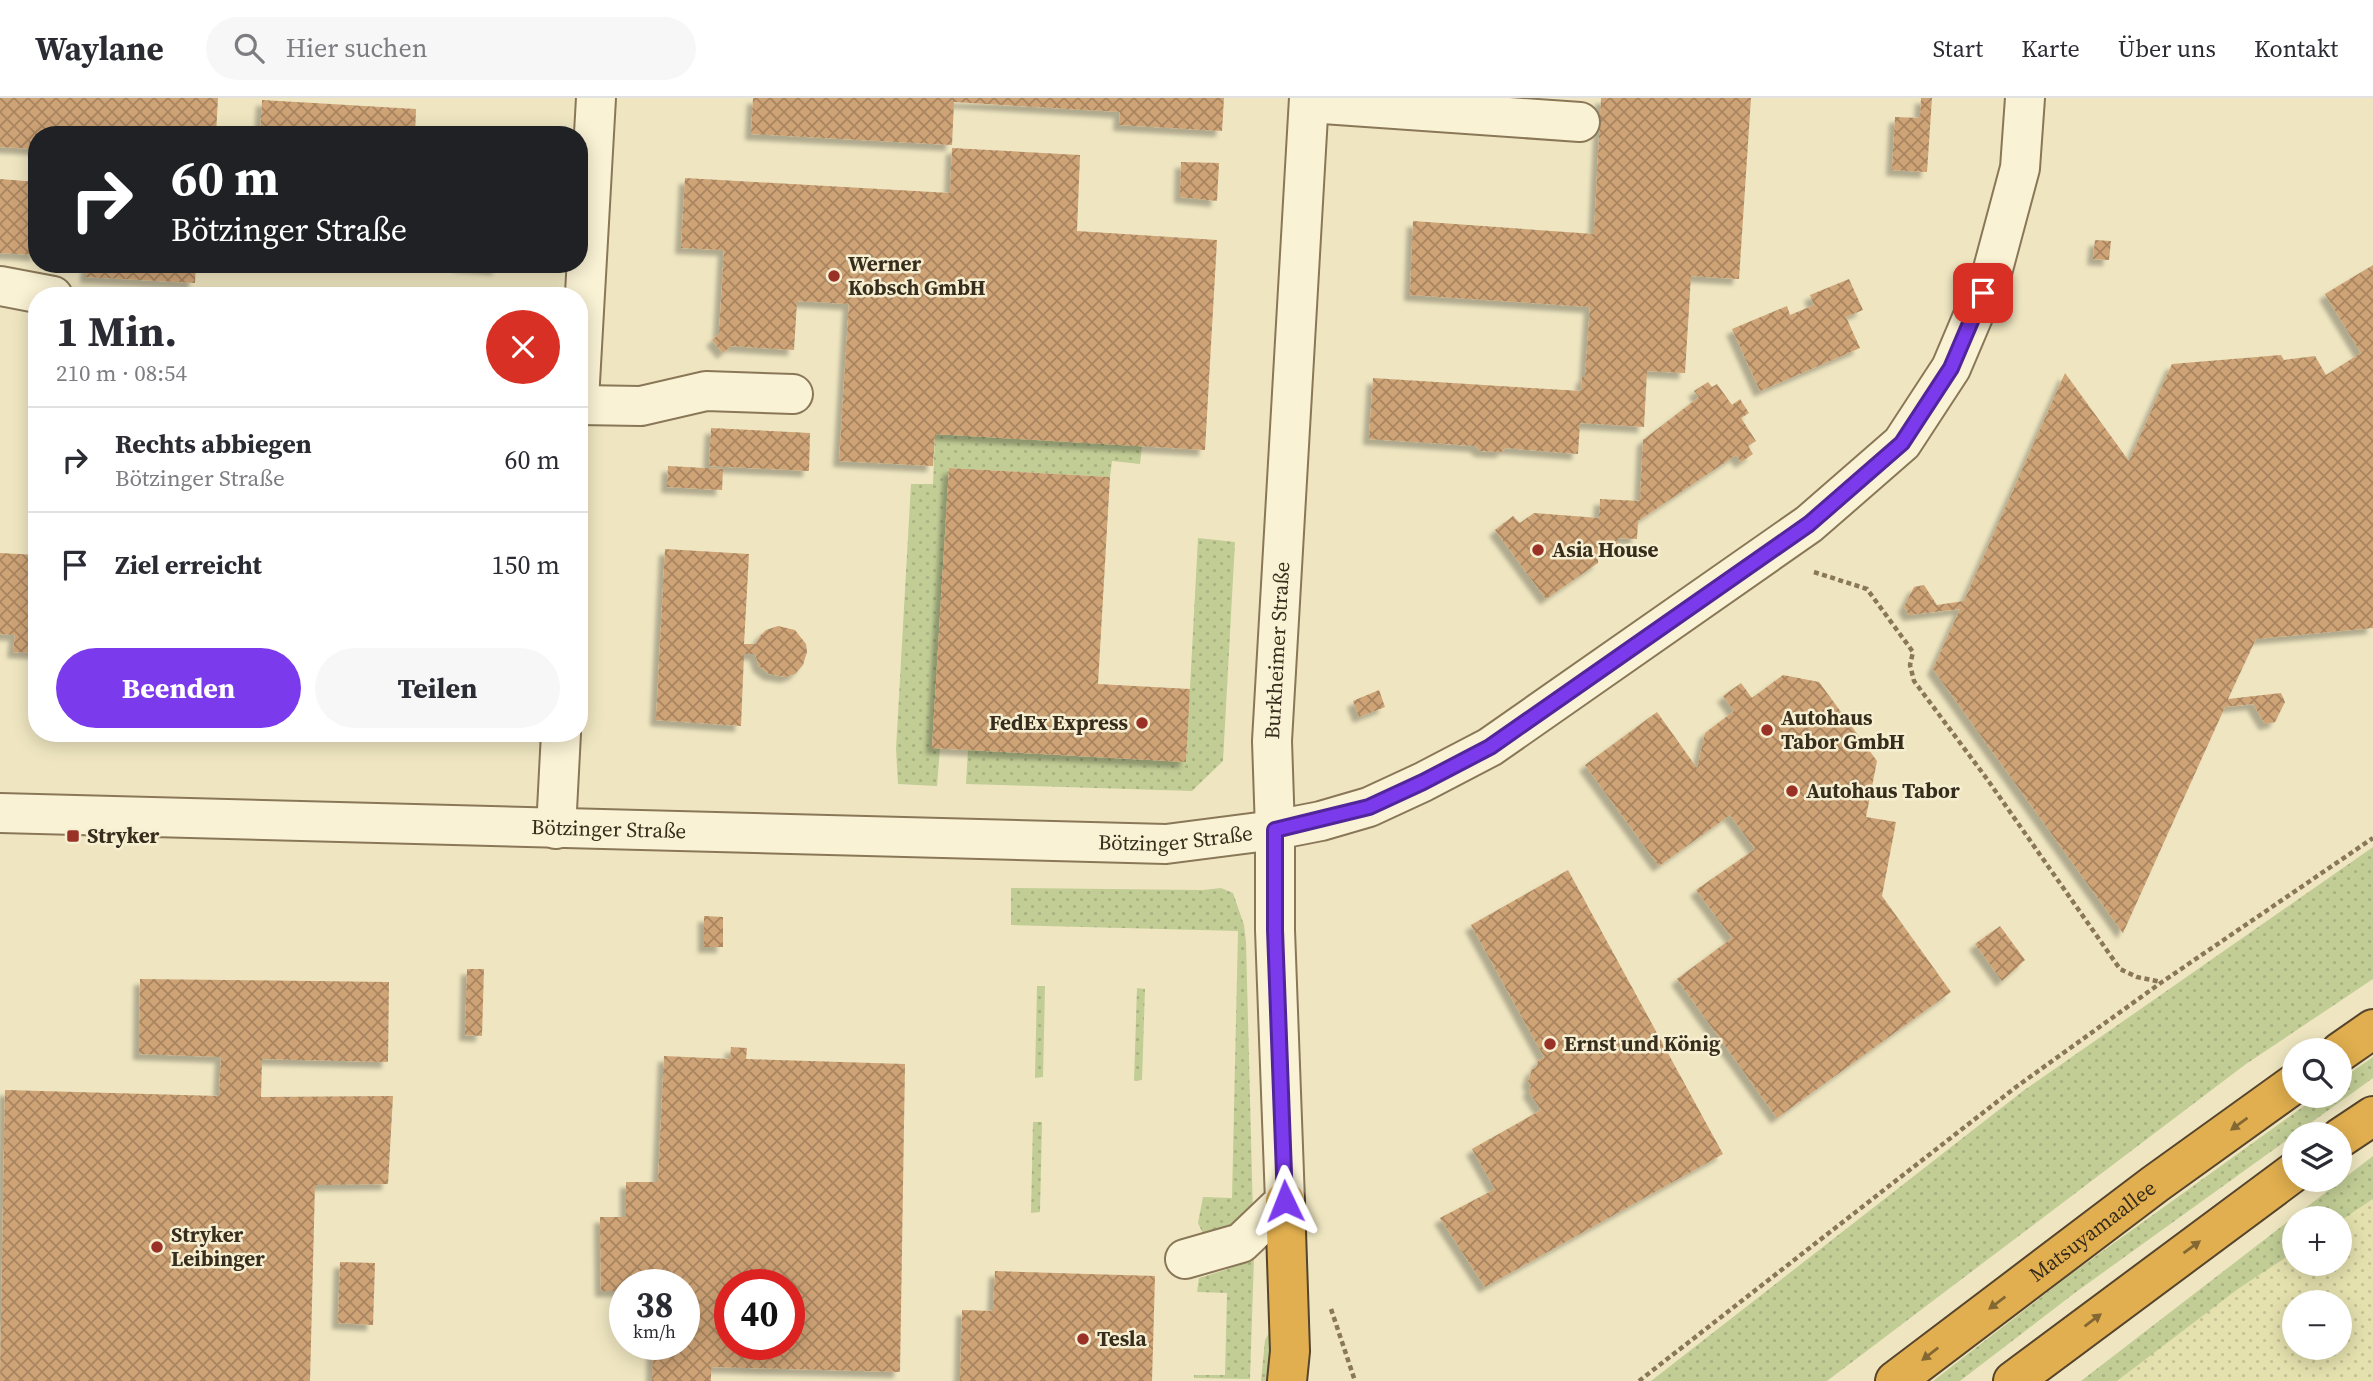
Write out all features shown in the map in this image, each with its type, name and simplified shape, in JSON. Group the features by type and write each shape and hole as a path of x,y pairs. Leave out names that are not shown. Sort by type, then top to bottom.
{"highway":[{"path":"2352,1044 2373,1029"},
{"name":"Matsuyamaallee","path":"1895,1381 2155,1184 2282,1093"},
{"path":"2352,1130 2373,1116"},
{"path":"2013,1381 2282,1181"},
{"path":"1285,1201 1295,1371"}],"street":[{"path":"588,241 596,98"},
{"name":"Bötzinger Straße","path":"0,813 1166,844 1275,830 1369,807 1490,747 1809,524 1902,443 1951,368 1993,269 2020,168 2025,98"},
{"path":"1309,101 1580,122"},
{"name":"Burkheimer Straße","path":"1285,1201 1275,930 1272,741 1309,101"},
{"path":"0,286 28,291"},
{"path":"588,403 640,406 706,391 793,394"},
{"path":"556,829 561,742"},
{"path":"1185,1259 1241,1243 1285,1201"}],"path":[{"path":"1814,572 1867,589 1913,652 1910,665 1914,681 1987,779 2120,969 2137,977 2162,982"},
{"path":"1639,1381 2016,1087 2162,982 2373,838"}],"shaded area":[{"path":"2373,1199 2373,1381 2117,1381 2238,1289 2282,1260 2282,1276 2352,1276 2352,1213"}],"green space":[{"path":"935,434 1142,446 1140,464 1112,461 1110,477 949,468 932,747 940,748 937,786 898,784 896,749 911,484 933,484"},
{"path":"1198,538 1235,542 1223,761 1192,791 966,784 968,750 1186,762"},
{"path":"2373,847 2373,979 2246,1064 1827,1381 1651,1381 2023,1091"},
{"path":"1011,888 1221,888 1233,893 1244,925 1246,942 1253,1216 1205,1238 1198,1223 1203,1197 1232,1198 1238,931 1011,925"},
{"path":"1037,986 1045,986 1043,1077 1035,1078"},
{"path":"1137,988 1145,989 1142,1080 1134,1081"},
{"path":"2373,1057 2373,1078 2352,1093 2352,1072"},
{"path":"2301,1108 2331,1108 2312,1122 2282,1122 2282,1144 2076,1292 1960,1381 1933,1381 2071,1274"},
{"path":"1033,1122 1042,1122 1040,1212 1031,1213"},
{"path":"2373,1156 2373,1199 2352,1213 2352,1206 2308,1206 2326,1192 2352,1192 2352,1172"},
{"path":"2282,1226 2282,1260 2238,1289 2117,1381 2081,1381"},
{"path":"1254,1257 1250,1379 1194,1378 1194,1375 1225,1375 1227,1293 1197,1292 1199,1278"},
{"path":"1270,1331 1272,1381 1261,1381 1265,1340"}],"building":[{"path":"0,98 218,98 216,126 28,126 28,149 0,147"},
{"path":"753,98 1224,98 1222,131 1119,125 1120,112 954,102 952,145 751,134"},
{"path":"1601,98 1751,98 1739,279 1691,276 1685,373 1647,371 1644,427 1580,423 1578,454 1506,448 1501,452 1481,451 1475,446 1369,439 1373,378 1581,391 1582,377 1585,377 1590,307 1410,295 1413,221 1594,234"},
{"path":"1921,98 1932,98 1927,172 1892,170 1895,117 1920,118"},
{"path":"262,100 416,109 415,126 261,126"},
{"path":"952,148 1080,155 1077,231 1217,240 1205,450 935,434 933,466 839,461 849,304 797,301 794,350 731,346 723,353 712,340 719,334 724,250 681,248 685,178 950,193"},
{"path":"1181,162 1219,163 1217,201 1180,197"},
{"path":"0,179 28,181 28,255 0,253"},
{"path":"2095,240 2111,241 2109,260 2093,259"},
{"path":"2373,265 2373,628 2256,639 2228,699 2281,693 2285,702 2275,722 2265,724 2253,704 2225,707 2123,933 1933,669 1960,609 1909,615 1904,607 1914,587 1924,585 1937,605 1964,601 2065,373 2129,461 2172,364 2281,355 2284,360 2315,356 2326,375 2361,353 2325,294"},
{"path":"86,273 196,273 195,283 86,277"},
{"path":"1849,279 1863,310 1846,317 1860,348 1760,391 1732,329 1787,306 1790,315 1814,305 1810,295"},
{"path":"1708,382 1712,387 1717,384 1732,405 1740,399 1749,413 1741,418 1756,441 1748,446 1753,454 1741,462 1736,455 1638,521 1637,539 1618,538 1617,547 1598,546 1598,563 1546,599 1495,530 1513,516 1520,523 1534,513 1599,518 1600,499 1640,501 1643,440 1699,397 1694,391"},
{"path":"711,428 810,433 809,471 709,466"},
{"path":"668,466 723,469 722,490 667,487"},
{"path":"949,468 1110,477 1098,684 1190,689 1186,762 932,748"},
{"path":"665,549 749,554 744,644 756,644 766,630 778,626 795,630 806,644 807,652 803,665 795,674 786,677 769,674 759,666 755,654 744,654 741,726 656,720"},
{"path":"0,553 28,555 28,653 13,652 15,635 0,634"},
{"path":"1783,675 1819,682 1877,761 1866,817 1896,822 1882,896 1951,992 1777,1118 1677,979 1732,938 1696,890 1755,849 1730,815 1659,866 1585,765 1657,712 1697,768 1705,733 1734,711 1723,696 1741,683 1752,698"},
{"path":"1379,690 1385,707 1359,717 1353,701"},
{"path":"1568,870 1723,1154 1485,1287 1440,1218 1495,1189 1472,1149 1541,1110 1529,1092 1531,1085 1528,1082 1532,1069 1536,1068 1538,1061 1544,1057 1471,925"},
{"path":"704,916 723,917 723,947 704,947"},
{"path":"2000,926 2025,960 2002,981 1975,944"},
{"path":"467,969 484,969 482,1036 465,1035"},
{"name":"Stryker Leibinger","path":"140,979 389,982 388,1062 262,1059 261,1097 393,1096 388,1184 315,1185 310,1381 0,1381 5,1090 219,1096 221,1057 139,1054"},
{"path":"731,1047 747,1048 746,1059 905,1064 900,1372 711,1367 711,1381 652,1381 653,1360 700,1360 700,1269 609,1269 609,1291 601,1291 600,1217 626,1217 626,1182 658,1182 664,1056 730,1059"},
{"path":"340,1262 375,1263 373,1325 338,1323"},
{"path":"995,1271 1155,1276 1152,1381 960,1381 962,1310 993,1311"}],"place":[{"name":"Werner Kobsch GmbH","path":"834,276"},
{"name":"Asia House","path":"1538,550"},
{"name":"FedEx Express","path":"1142,723"},
{"name":"Autohaus Tabor GmbH","path":"1767,730"},
{"name":"Autohaus Tabor","path":"1792,791"},
{"name":"Stryker","path":"73,836"},
{"name":"Ernst und König","path":"1550,1044"},
{"name":"Stryker Leibinger","path":"157,1247"},
{"name":"Tesla","path":"1083,1339"}],"route":[{"path":"1285,1201 1275,930 1275,830 1321,821 1369,807 1490,747 1809,524 1902,443 1951,368 1983,293"}]}
